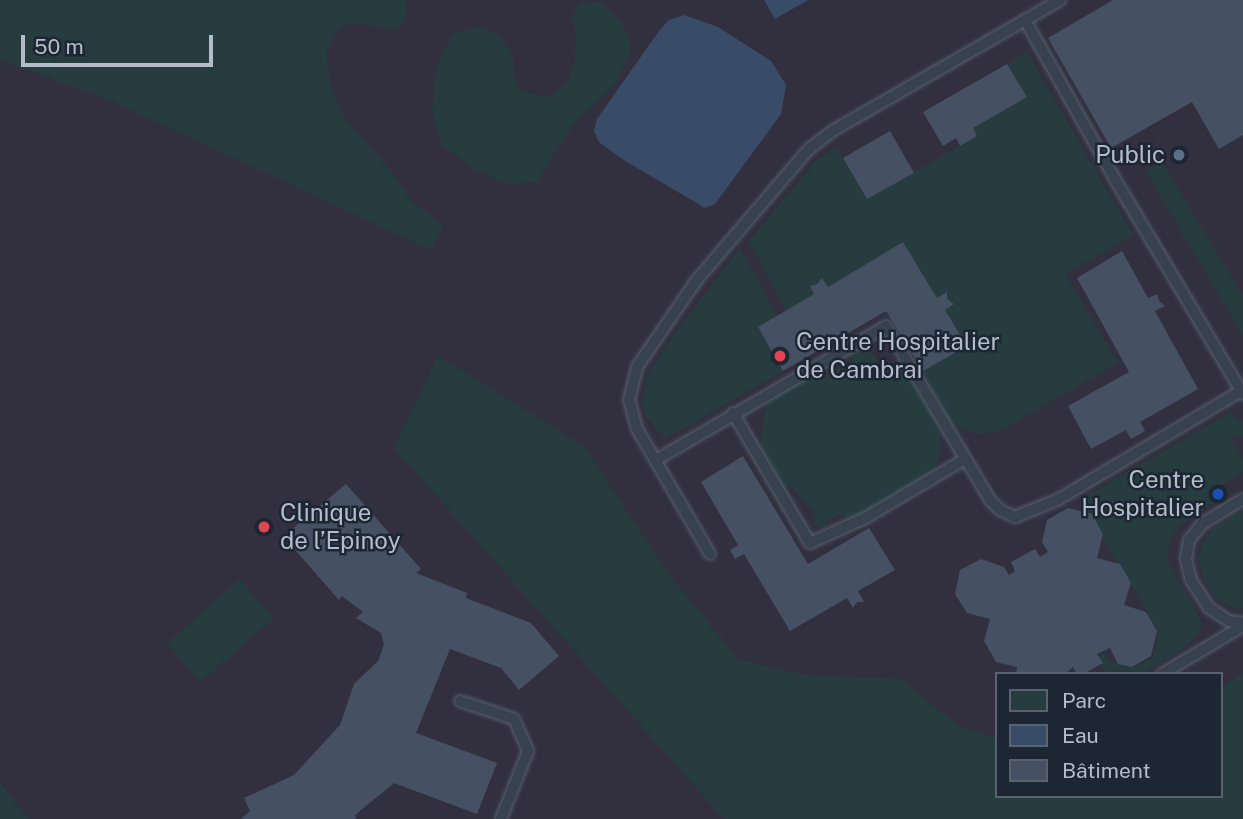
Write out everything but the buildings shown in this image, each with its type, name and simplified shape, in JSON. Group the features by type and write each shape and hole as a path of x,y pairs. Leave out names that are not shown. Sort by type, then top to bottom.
{"lane":[{"path":"710,554 632,416 629,400 637,367 696,281 808,150 834,130 1060,0"},
{"path":"656,460 886,326 990,500 1000,510 1015,517 1059,499 1242,393 1116,181 1025,20"},
{"path":"733,413 810,543 867,517 965,459"},
{"path":"1243,499 1202,524 1189,540 1186,559 1191,580 1209,608 1229,621 1243,624"},
{"path":"1165,672 1243,624"},
{"path":"460,701 514,719 528,751 501,819"}],"shaded area":[{"name":"Centre Hospitalier de Cambrai","path":"0,0 1243,0 1243,672 1222,689 1222,672 995,672 995,798 1060,819 29,819 0,782"}],"green space":[{"path":"0,0 405,0 406,14 397,31 360,23 340,26 326,52 331,87 345,119 387,166 413,202 443,225 431,250 112,101 0,60"},
{"path":"600,2 622,24 631,45 628,58 615,84 572,125 537,182 507,184 472,168 442,145 432,113 434,79 441,56 454,33 476,27 500,35 514,58 513,72 518,87 530,94 549,97 568,83 575,60 576,35 572,17 579,3"},
{"path":"1027,52 1133,235 1065,274 1118,363 999,431 981,434 965,430 949,420 923,371 967,346 945,310 954,304 947,299 946,293 937,298 904,243 828,287 822,278 817,284 810,286 814,294 786,310 749,241 816,161 836,147 867,199 977,136 973,128 1027,97 1007,64"},
{"path":"1162,162 1243,296 1243,336 1146,171"},
{"path":"740,248 777,316 758,328 783,371 680,431 664,437 647,417 642,403 647,376 677,330"},
{"path":"861,349 871,352 878,362 905,370 940,428 940,452 935,468 928,474 863,513 848,520 843,513 827,520 828,527 820,528 813,524 816,514 792,487 783,488 761,449 764,413 769,399 815,372 820,379 852,361 849,353"},
{"path":"438,356 584,446 670,576 739,660 807,675 900,679 961,728 995,738 995,798 1222,798 1222,689 1243,672 1243,819 724,819 394,448"},
{"path":"1231,412 1243,423 1243,435 1229,435 1243,459 1243,471 1210,493 1215,502 1179,526 1171,537 1168,551 1168,562 1202,626 1199,633 1182,650 1146,672 1105,672 1098,657 1105,653 1110,662 1134,668 1153,657 1159,632 1080,499"},
{"path":"1243,509 1243,608 1235,608 1221,602 1212,593 1204,581 1198,558 1212,529"},
{"path":"240,579 274,619 200,682 167,643"},
{"path":"0,782 29,819 0,819"}],"water":[{"path":"764,0 808,0 775,19"},
{"path":"684,15 718,27 771,61 786,85 781,114 715,204 705,208 622,159 599,142 594,131 597,119 659,31 669,20"}],"place":[{"name":"Public","path":"1179,155"},
{"name":"Centre Hospitalier de Cambrai","path":"780,356"},
{"name":"Centre Hospitalier","path":"1218,494"},
{"name":"Clinique de l’Epinoy","path":"264,527"}]}
